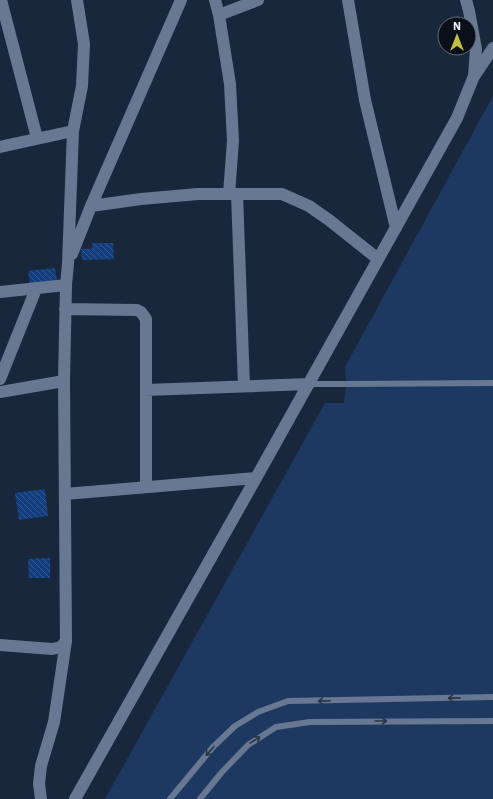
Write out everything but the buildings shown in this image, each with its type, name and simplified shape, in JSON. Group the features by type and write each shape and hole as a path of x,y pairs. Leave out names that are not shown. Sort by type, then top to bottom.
{"street":[{"path":"1,0 37,138"},
{"path":"41,799 39,784 41,766 54,722 66,641 64,381 65,309 73,131 82,86 84,44 77,0"},
{"path":"68,264 90,206 181,0"},
{"path":"215,0 219,15 230,84 233,141 233,194 244,386"},
{"path":"219,15 258,0"},
{"path":"348,0 365,100 396,228"},
{"path":"466,0 476,50 474,76"},
{"path":"75,799 457,118 474,76 493,48"},
{"path":"0,147 73,131"},
{"path":"90,206 141,199 198,194 282,194 309,206 378,259"},
{"path":"0,291 36,289 66,285"},
{"path":"0,379 36,289"},
{"path":"65,309 137,310 141,312 146,319 146,487"},
{"path":"0,392 64,381"},
{"path":"146,390 309,384"},
{"path":"65,494 256,478"},
{"path":"0,646 52,649 61,647 66,641"}],"lane":[{"path":"309,384 493,382"},
{"path":"170,799 213,747 235,726 258,712 288,701 493,697"},
{"path":"200,799 248,744 276,727 310,722 493,721"}],"shaded area":[{"path":"493,96 493,799 105,799 325,403 344,403 346,384 345,367"}]}
